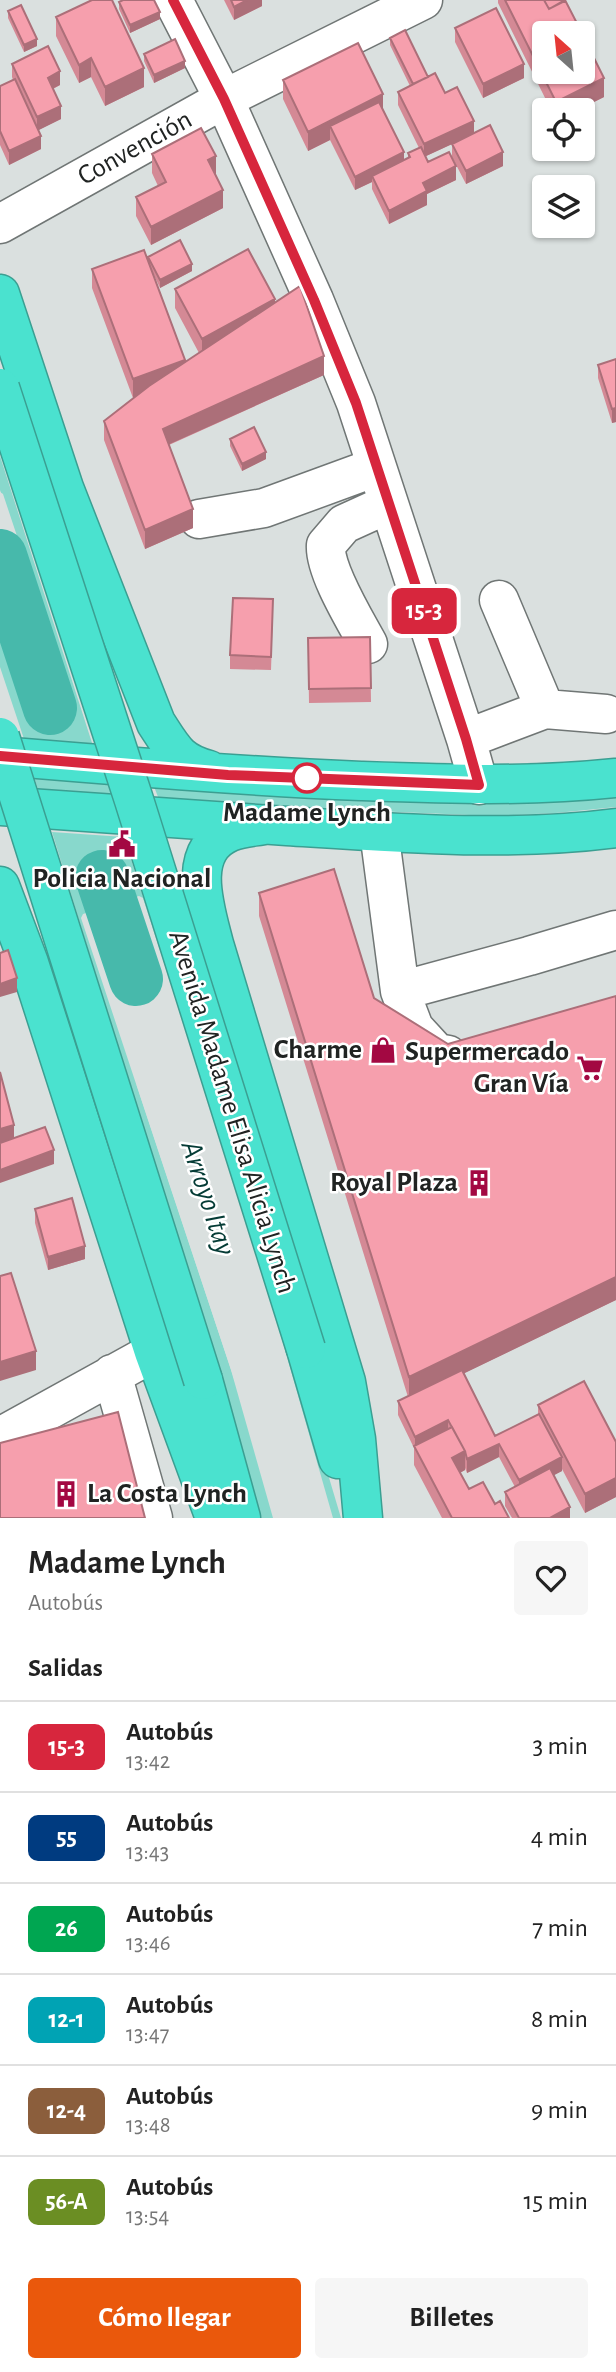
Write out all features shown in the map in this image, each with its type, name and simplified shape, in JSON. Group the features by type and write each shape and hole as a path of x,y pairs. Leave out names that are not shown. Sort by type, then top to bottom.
{"highway":[{"path":"0,294 64,488 156,723 176,753 190,765 228,775"},
{"name":"Avenida Madame Elisa Alicia Lynch","path":"0,388 134,800 306,1349 355,1518"},
{"path":"0,737 203,1380 241,1518"},
{"path":"0,756 228,775 479,785 559,784 616,778"},
{"path":"0,806 477,835 538,835 616,828"},
{"path":"268,824 231,832 214,842 205,855 201,869 204,904 346,1382 356,1439 363,1518"},
{"path":"0,886 30,963 154,1352 215,1518"}],"street":[{"path":"173,0 224,99 314,300 356,403 479,785"},
{"name":"Convención","path":"0,224 224,99 423,0"},
{"path":"199,519 264,508 376,467"},
{"path":"368,644 333,576 327,561 326,545 344,524 388,504"},
{"path":"499,600 545,709"},
{"path":"466,739 545,709 606,714"},
{"path":"379,831 400,991 414,1028 437,1053 462,1057 488,1049"},
{"path":"400,991 616,930"},
{"path":"0,1437 154,1352"},
{"path":"112,1374 153,1518"}],"green space":[{"path":"0,456 93,746 24,739 0,667 0,629 11,664 58,663 0,490"},
{"path":"33,774 107,780 112,797 39,792"},
{"path":"153,784 616,794 616,807 494,816 160,802"},
{"path":"52,832 124,837 308,1407 341,1518 331,1518 136,1083 254,1439 274,1518 259,1518 229,1408"}],"pier":[{"path":"0,492 3,494 58,659 56,663 10,662 0,631"},
{"path":"139,896 143,898 253,1238 333,1518 273,1518 231,1370 81,918 83,914"}],"building":[{"path":"92,0 112,0 144,68 105,87 91,58 79,65 56,17"},
{"path":"154,0 160,12 130,25 119,2"},
{"path":"231,0 247,0 234,7"},
{"path":"505,0 544,0 549,9 565,0 576,21 532,21 532,54"},
{"path":"544,0 565,0 565,1 549,9"},
{"path":"21,5 37,39 24,45 8,11"},
{"path":"496,8 524,64 483,84 455,28"},
{"path":"405,30 428,77 413,84 390,38"},
{"path":"175,39 185,61 154,75 144,54"},
{"path":"358,43 383,94 308,132 283,80"},
{"path":"48,46 60,71 48,78 61,106 37,117 12,64"},
{"path":"595,60 604,78 595,82"},
{"path":"435,73 445,93 457,87 474,121 424,144 398,92"},
{"path":"15,79 41,136 9,151 0,131 0,86"},
{"path":"547,84 592,84 564,98 554,98"},
{"path":"379,102 404,152 355,177 330,126"},
{"path":"490,125 503,152 466,171 452,144"},
{"path":"201,128 216,156 208,160 223,190 151,227 136,197 166,182 152,154"},
{"path":"421,147 428,162 449,152 456,166 423,183 427,191 389,211 372,176 410,157 408,153"},
{"path":"180,240 192,264 160,280 148,257"},
{"path":"248,249 275,299 202,339 175,289"},
{"path":"144,250 185,360 133,379 92,269"},
{"path":"300,286 324,356 163,429 193,509 145,530 104,421 149,386"},
{"path":"616,359 616,408 612,409 598,365"},
{"path":"254,427 266,452 242,464 230,439"},
{"path":"233,598 273,599 271,657 230,655"},
{"path":"370,637 371,688 309,689 308,638"},
{"name":"Royal Plaza","path":"334,869 374,998 448,1044 616,996 616,1277 409,1377 259,893"},
{"path":"8,950 17,978 0,984 0,953"},
{"path":"0,1072 14,1125 0,1129"},
{"path":"45,1127 54,1150 0,1170 0,1143"},
{"path":"72,1198 85,1246 48,1257 35,1209"},
{"path":"11,1273 36,1351 0,1362 0,1276"},
{"path":"462,1370 495,1436 539,1414 562,1457 519,1480 499,1444 467,1459 448,1420 415,1437 398,1401"},
{"path":"584,1381 616,1442 616,1478 585,1494 538,1405"},
{"name":"La Costa Lynch","path":"118,1412 145,1518 0,1518 0,1443"},
{"path":"452,1427 465,1451 452,1458 469,1489 483,1482 495,1504 500,1501 509,1518 452,1518 414,1446"},
{"path":"550,1468 570,1507 550,1518 519,1518 505,1492"}],"waterway":[{"name":"Arroyo Itay","path":"0,556 50,708"},
{"name":"Arroyo Itay","path":"102,877 136,979"}],"bus line":[{"name":"15-3","path":"0,756 228,775 479,785 356,403 314,300 224,99 173,0"}],"place":[{"name":"Madame Lynch","path":"307,778"},
{"name":"Policia Nacional","path":"122,844"},
{"name":"Charme","path":"383,1050"},
{"name":"Supermercado Gran Vía","path":"590,1068"},
{"name":"Royal Plaza","path":"479,1183"},
{"name":"La Costa Lynch","path":"66,1494"}]}
